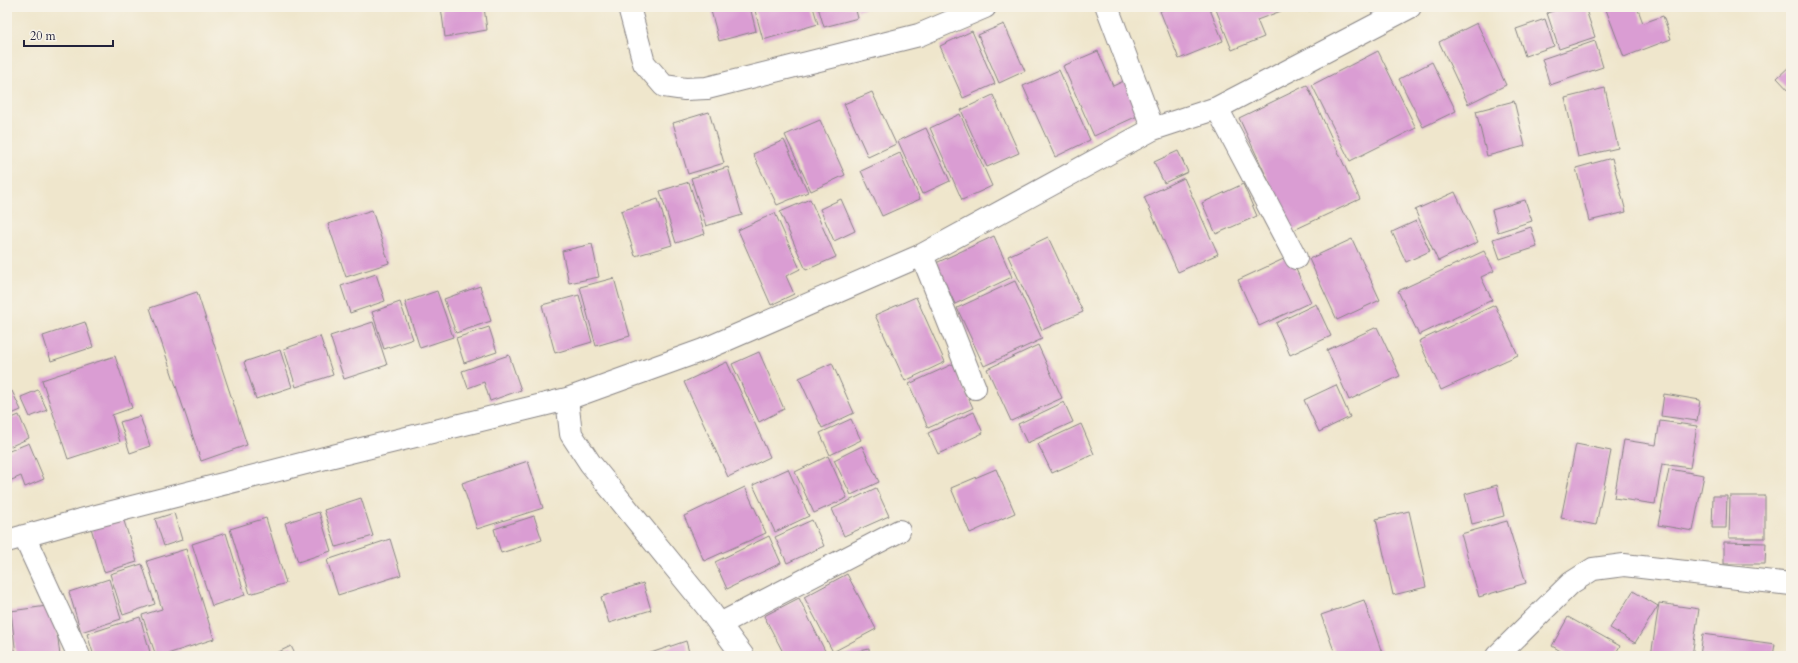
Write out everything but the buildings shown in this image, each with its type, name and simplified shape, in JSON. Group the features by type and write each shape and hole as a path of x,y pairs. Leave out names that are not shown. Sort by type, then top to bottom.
{"street":[{"path":"629,7 644,63 664,86 685,89 707,88 919,35 985,7"},
{"path":"1107,7 1153,129"},
{"path":"79,656 16,539 81,520 325,458 567,399 703,350 922,255 1153,129 1218,108 1410,7"},
{"path":"1218,108 1296,258"},
{"path":"922,255 974,388"},
{"path":"567,399 571,434 590,463 636,518 720,624 743,656"},
{"path":"720,624 899,531"},
{"path":"1497,656 1571,584 1593,569 1624,565 1791,584"}]}
